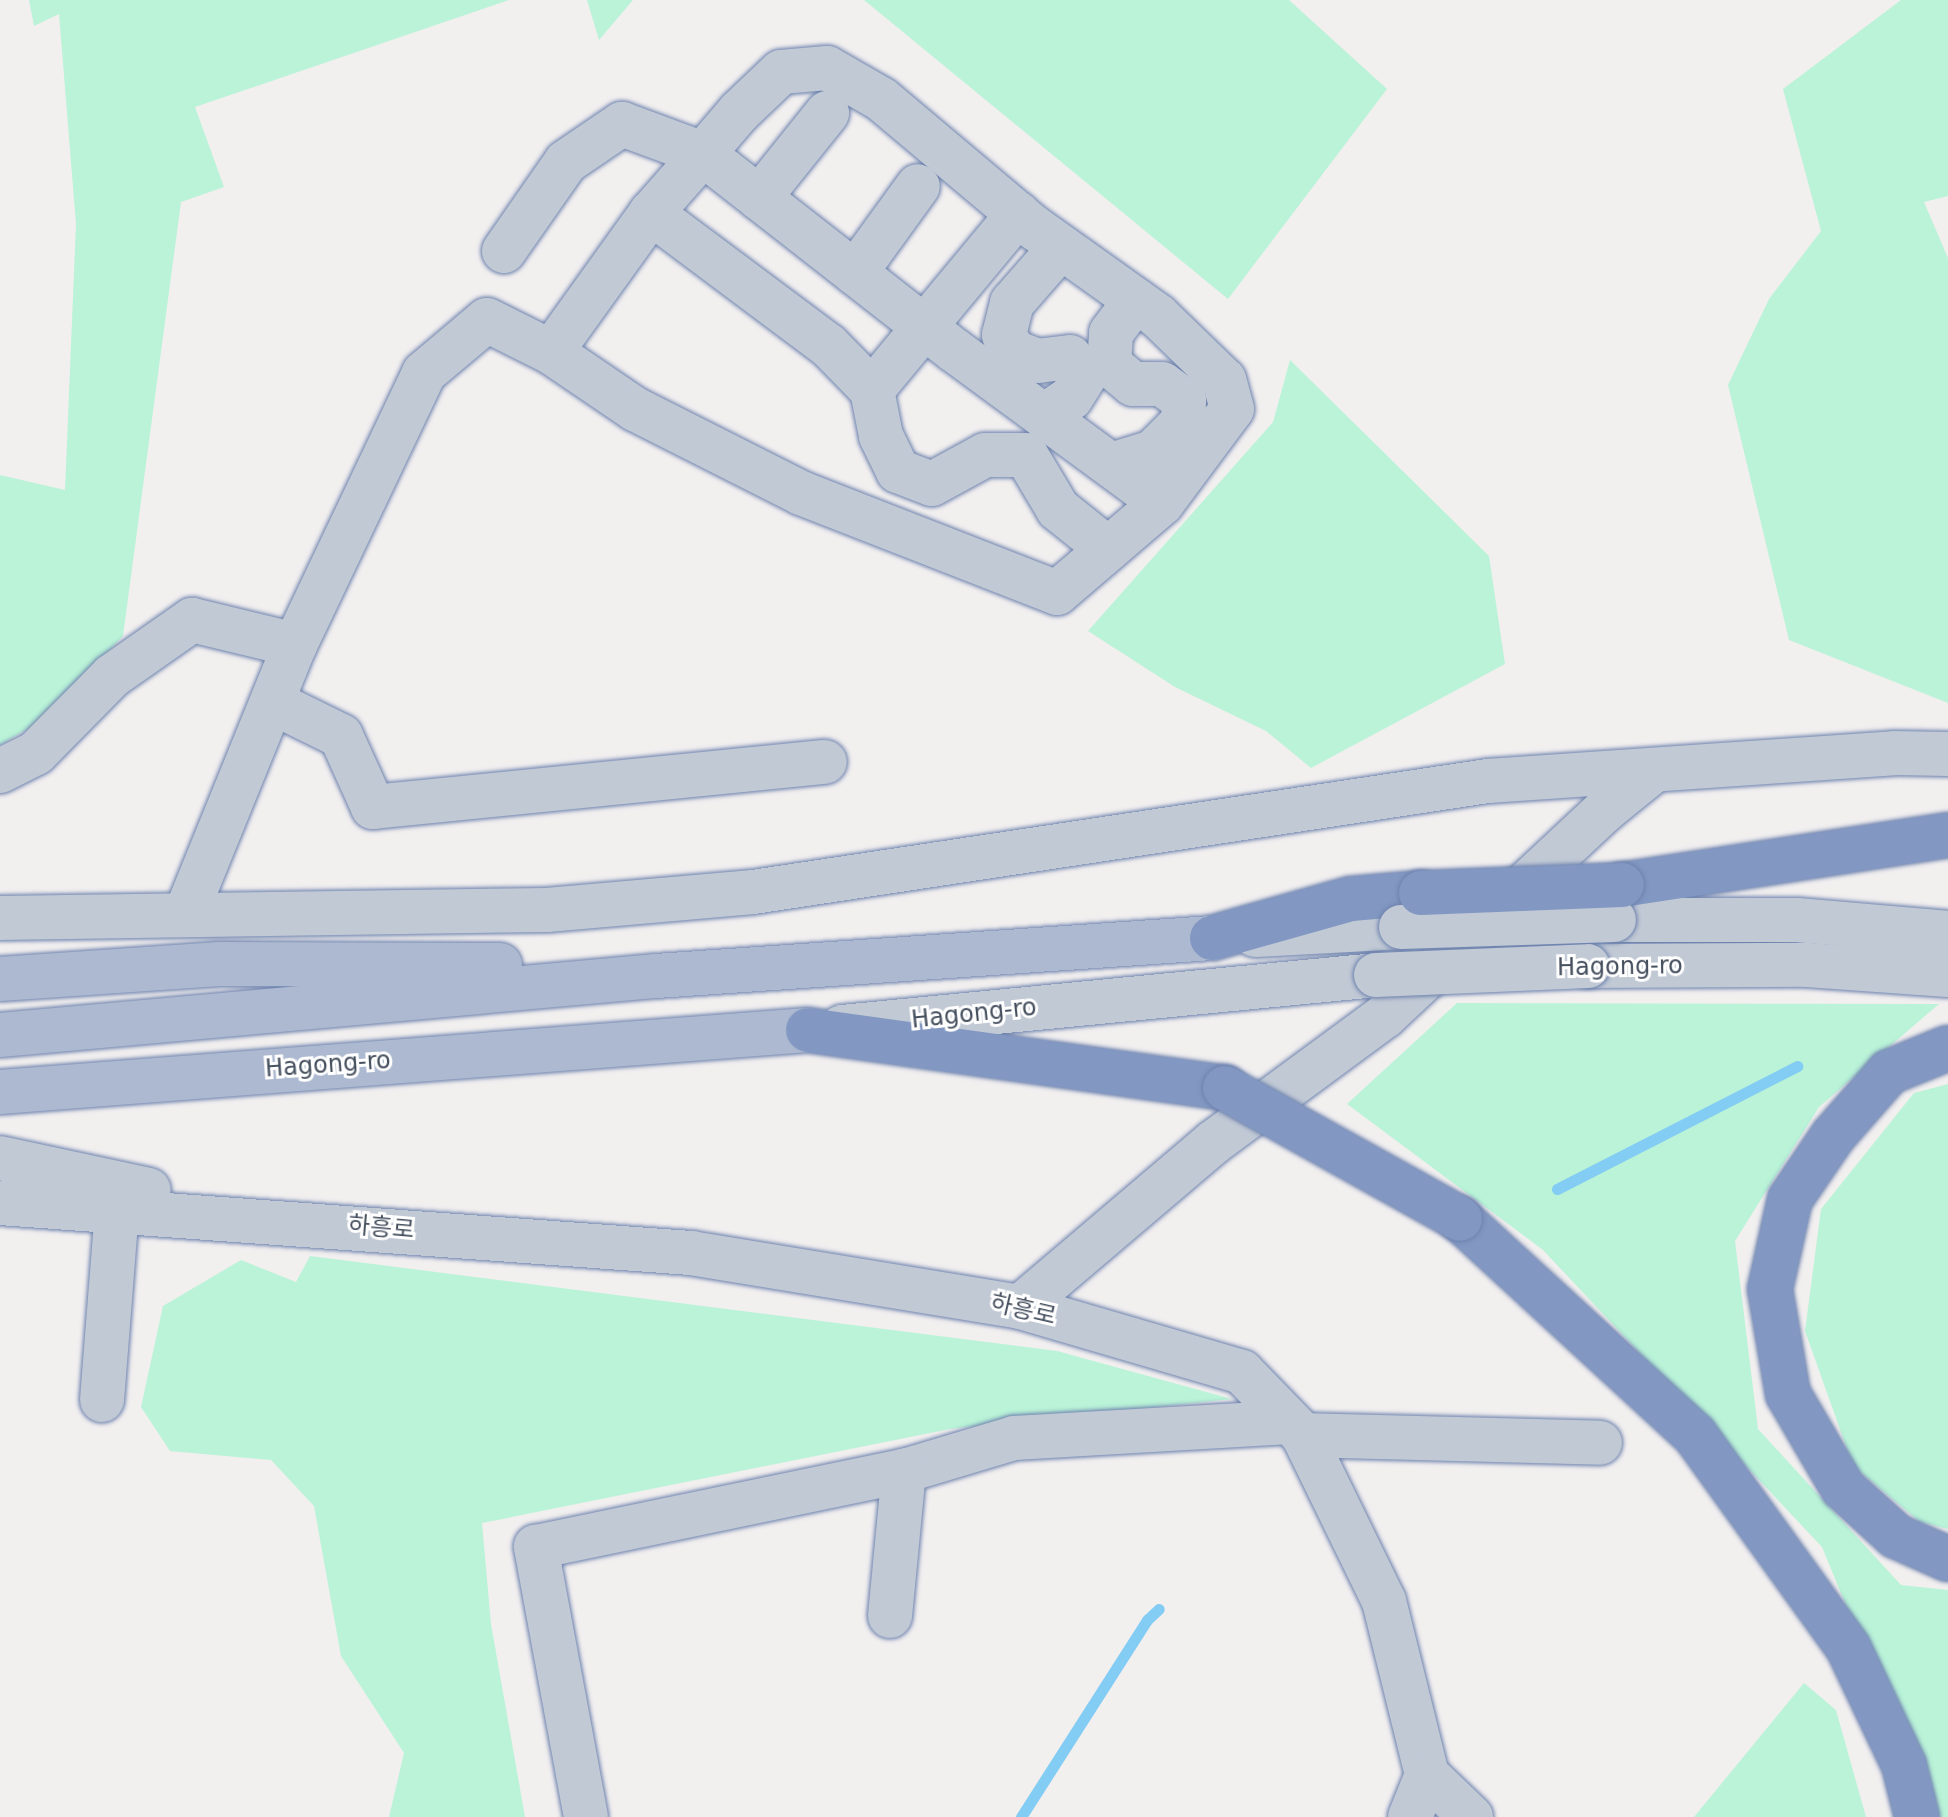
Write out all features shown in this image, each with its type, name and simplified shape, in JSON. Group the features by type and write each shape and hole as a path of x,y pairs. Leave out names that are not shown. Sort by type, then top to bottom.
{"highway":[{"path":"1212,938 1351,899 1411,910 1618,902 1948,835"},
{"path":"808,1030 1225,1088 1460,1219 1695,1435 1848,1647 1904,1765 1917,1817"},
{"path":"1948,1048 1889,1072 1833,1136 1790,1199 1770,1289 1788,1394 1843,1488 1896,1536 1948,1559"}],"main road":[{"path":"0,1035 799,965 1212,938"},
{"path":"0,979 219,964 799,965"},
{"name":"Hagong-ro","path":"0,1092 808,1030"}],"street":[{"path":"186,913 295,645 424,373 487,320 551,352 635,409 801,493 1057,593 1162,503 1232,409 1224,380 1136,300 1018,214 881,99 827,68 781,72 651,213 551,352"},
{"path":"759,198 827,113"},
{"path":"504,251 566,162 622,124 703,154 926,328 1162,503"},
{"path":"855,273 918,186"},
{"path":"651,213 829,346 872,390 881,436 898,471 932,484 985,455 1026,455 1058,509 1108,549"},
{"path":"872,390 1018,214"},
{"path":"1044,416 1071,398 1084,377 1070,357 1038,361 1014,352 1004,335 1012,303 1061,247"},
{"path":"1111,465 1153,452 1183,422 1184,400 1162,384 1133,384 1109,364 1111,333 1136,300"},
{"path":"0,771 36,753 112,676 192,620 295,645"},
{"path":"272,702 341,736 373,807 825,762"},
{"path":"0,918 186,913 246,918 547,910 737,893 1089,845 1488,781 1894,753 1948,754"},
{"path":"1020,1307 1214,1142 1385,1016 1605,810 1652,772"},
{"name":"Hagong-ro","path":"1618,902 1948,933"},
{"name":"Hagong-ro","path":"808,1030 1376,975 1588,966 1807,965 1948,975"},
{"path":"0,1158 288,1221"},
{"path":"0,1203 288,1221"},
{"path":"102,1400 117,1210"},
{"name":"하흥로","path":"288,1221 691,1253 1020,1307 1242,1372 1297,1428 1384,1601 1427,1775"},
{"path":"586,1817 536,1547 904,1471 1014,1438 1297,1428 1600,1443"},
{"path":"890,1616 904,1471"},
{"path":"1410,1817 1427,1775 1471,1817"}],"green space":[{"path":"29,0 509,0 195,107 224,187 181,202 123,636 45,719 0,745 0,475 65,490 76,224 59,14 34,26"},
{"path":"587,0 633,0 599,40"},
{"path":"864,0 1289,0 1387,89 1228,299"},
{"path":"1901,0 1948,0 1948,196 1924,202 1948,258 1948,703 1789,640 1728,385 1769,299 1821,231 1783,89"},
{"path":"1290,360 1489,556 1505,664 1311,768 1266,731 1175,687 1088,631 1273,422"},
{"path":"1457,1003 1939,1004 1819,1107 1735,1241 1758,1429 1901,1585 1948,1590 1948,1817 1933,1817 1822,1547 1543,1250 1347,1104"},
{"path":"1948,1084 1948,1529 1920,1522 1853,1466 1805,1331 1821,1209 1914,1093"},
{"path":"310,1256 1057,1351 1232,1399 950,1429 482,1523 491,1624 525,1817 389,1817 404,1753 341,1656 314,1506 271,1460 170,1451 141,1407 163,1306 241,1260 296,1282"},
{"path":"1804,1683 1836,1710 1866,1817 1694,1817"}],"waterway":[{"path":"1557,1189 1797,1066"},
{"path":"1021,1817 1147,1620 1159,1609"}]}
